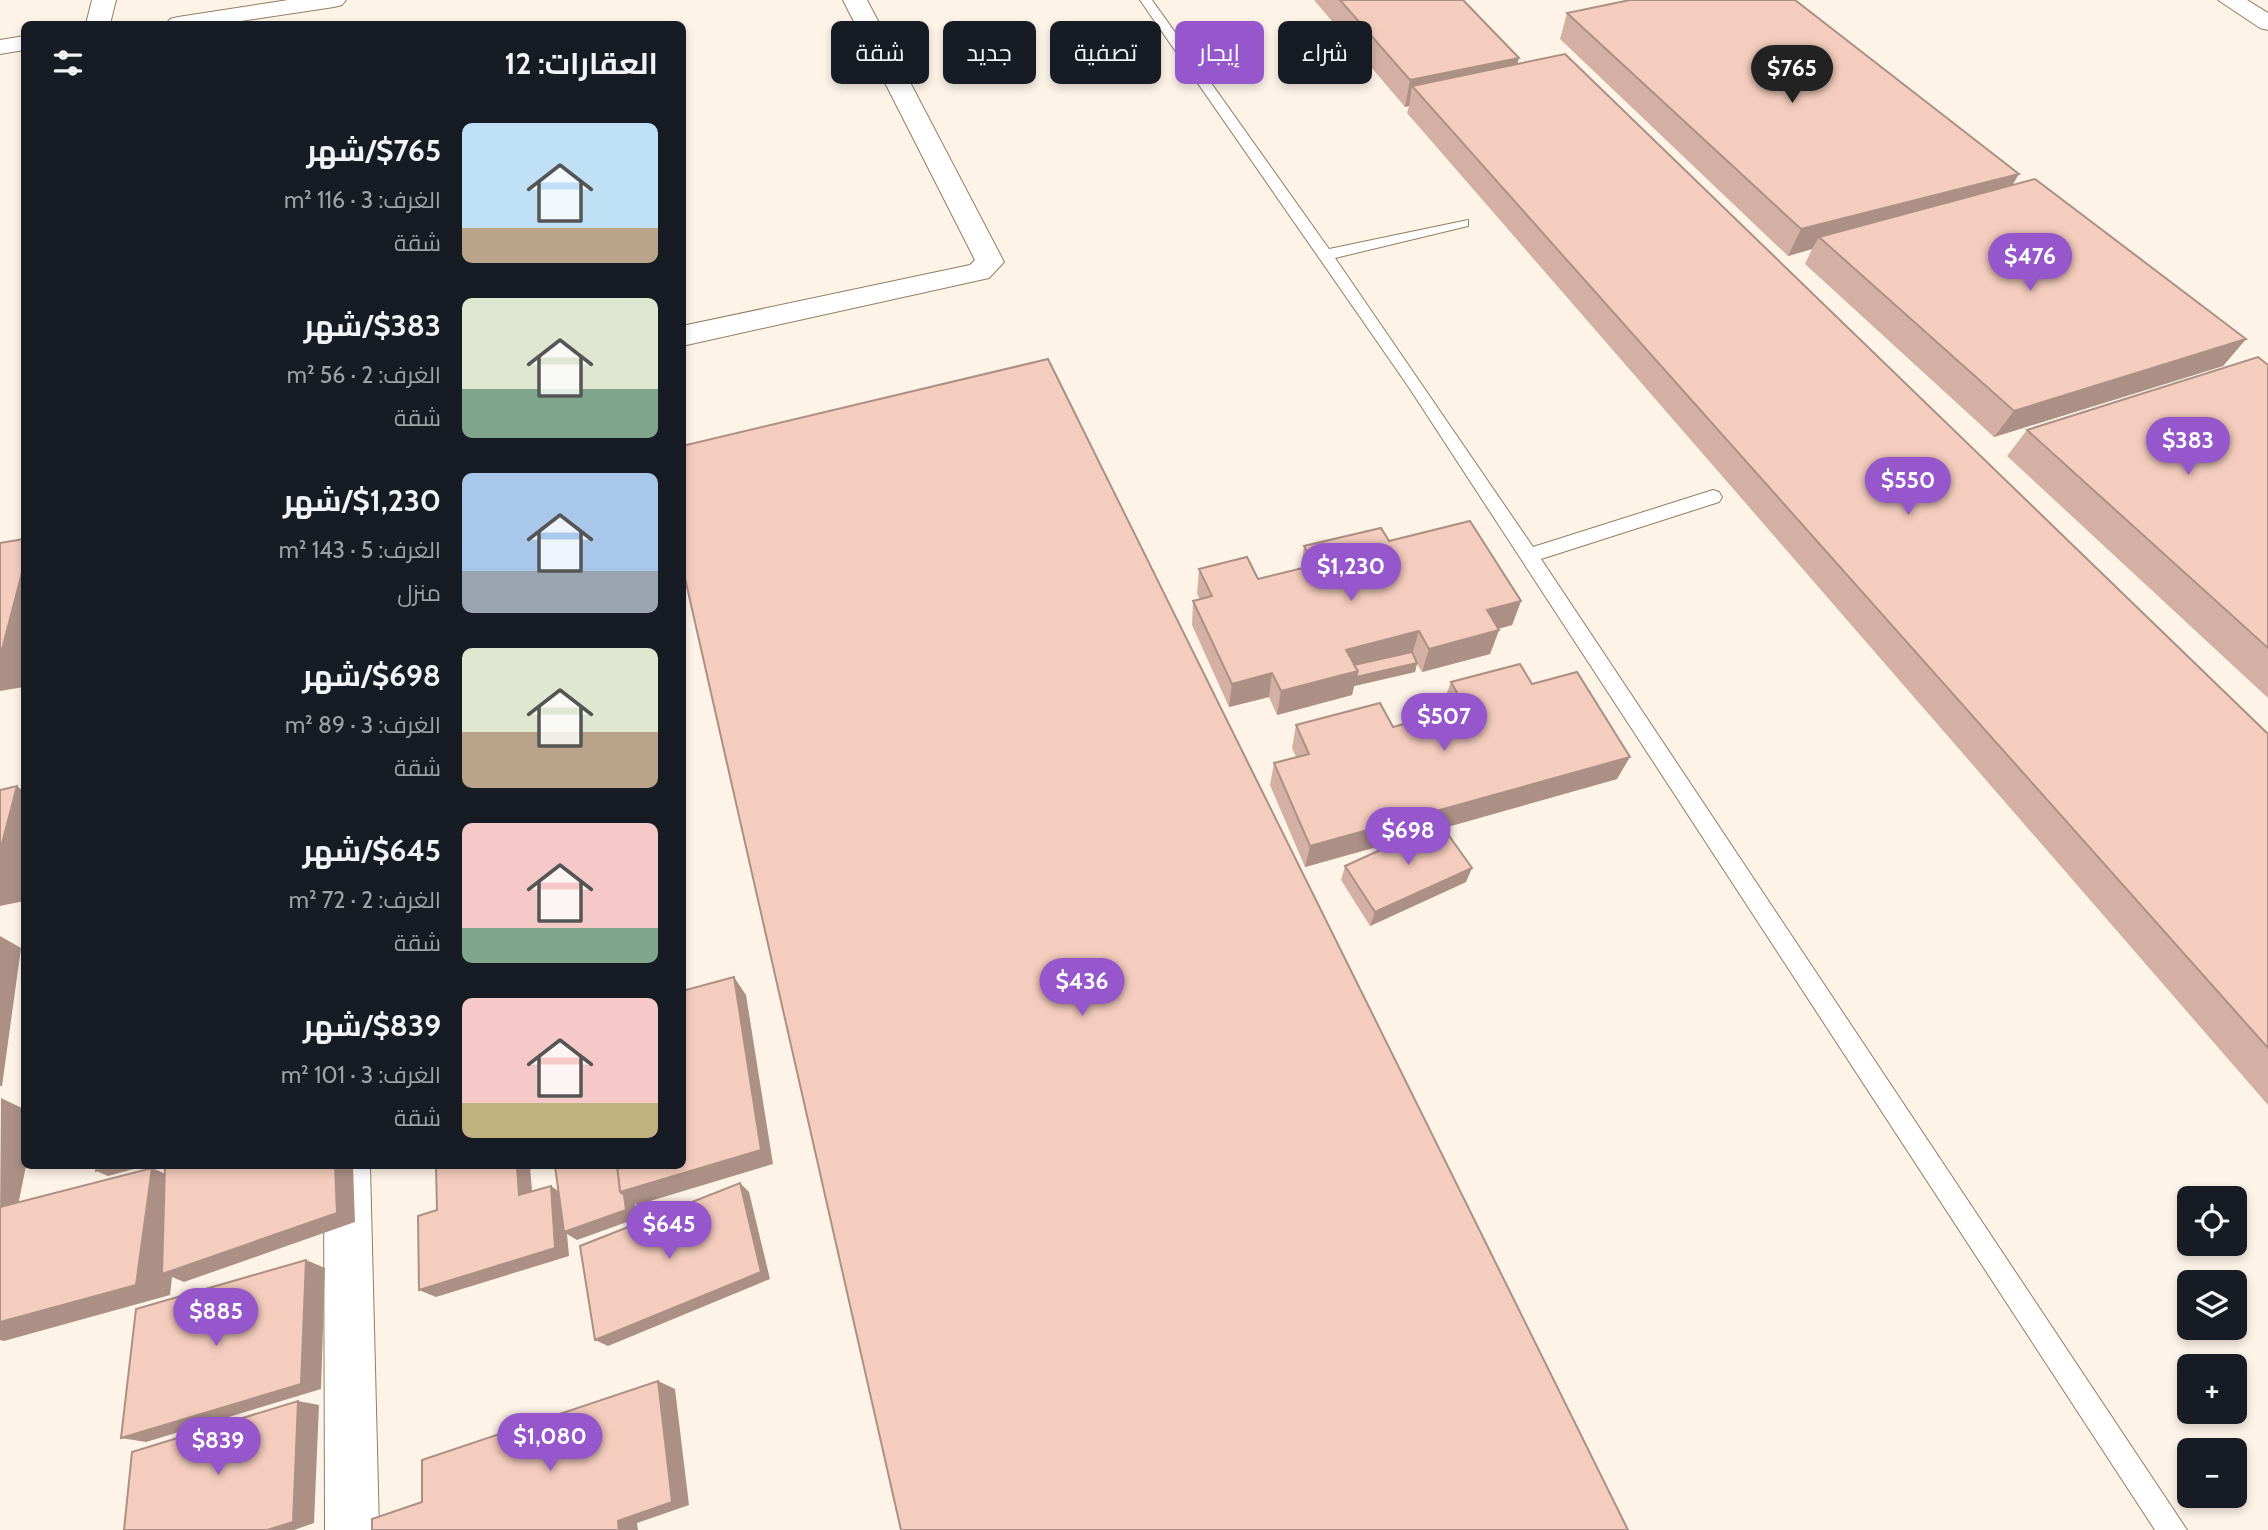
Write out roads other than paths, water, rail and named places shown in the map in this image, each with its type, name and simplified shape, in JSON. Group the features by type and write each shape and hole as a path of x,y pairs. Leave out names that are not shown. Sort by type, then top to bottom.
{"street":[{"path":"99,21 104,0"},
{"path":"198,21 334,0"},
{"path":"686,335 979,272 990,262 987,251 855,0"},
{"path":"2230,0 2263,16"},
{"path":"329,1 329,21"},
{"path":"0,47 21,44"},
{"path":"346,1169 352,1530"}],"lane":[{"path":"1146,0 1326,255 1528,556 2172,1530"},
{"path":"1326,255 1463,223"},
{"path":"1528,556 1713,497"}]}
